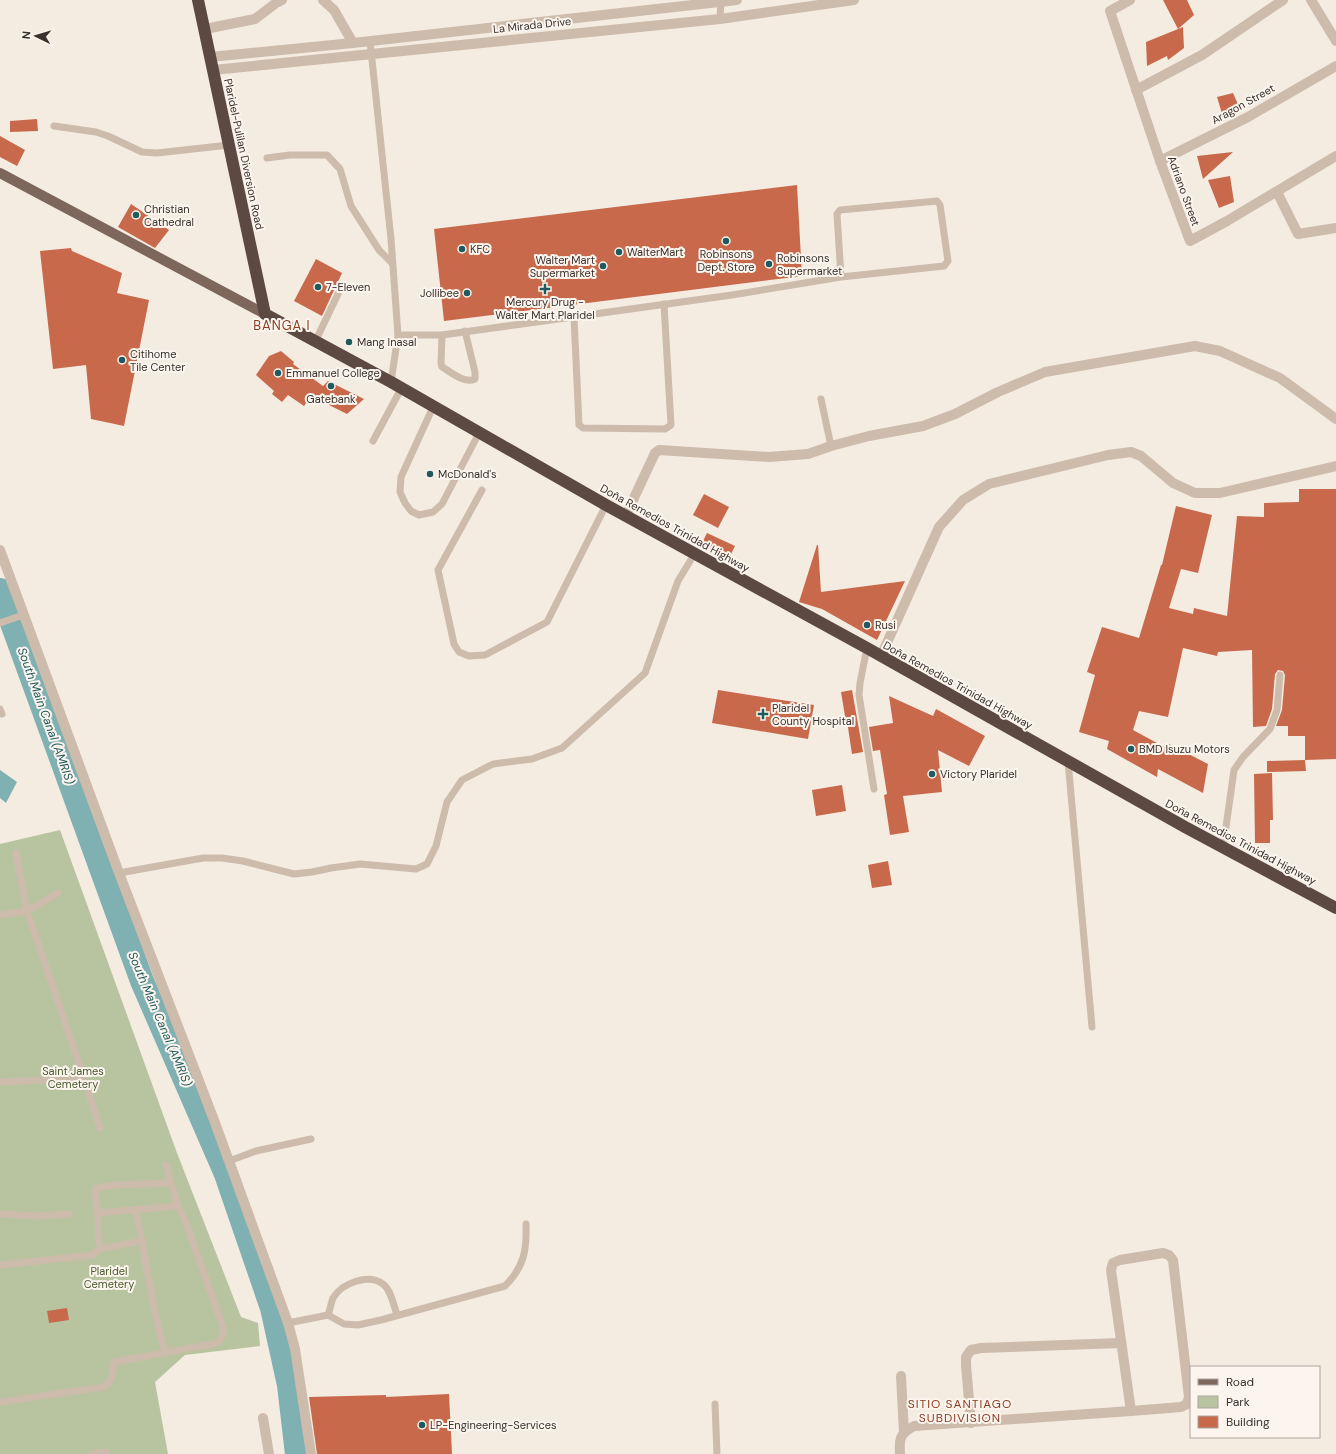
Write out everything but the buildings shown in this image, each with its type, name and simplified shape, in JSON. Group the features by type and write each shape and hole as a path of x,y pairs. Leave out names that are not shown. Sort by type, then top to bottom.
{"highway":[{"name":"Plaridel-Pulilan Diversion Road","path":"198,0 265,314"},
{"name":"Doña Remedios Trinidad Highway","path":"265,314 390,382 606,505 867,648 1223,848 1336,908"}],"main road":[{"name":"Doña Remedios Trinidad Highway","path":"0,173 265,314"}],"street":[{"path":"204,29 255,19 276,2 282,0"},
{"path":"323,0 334,10 353,43"},
{"name":"La Mirada Drive","path":"210,57 252,54 737,0"},
{"name":"La Mirada Drive","path":"213,70 720,19 854,0"},
{"name":"Adriano Street","path":"1130,0 1110,12 1160,161 1190,241 1277,192 1336,156"},
{"path":"1136,90 1202,55 1283,0"},
{"path":"1311,0 1336,41"},
{"path":"252,54 253,65"},
{"name":"Aragon Street","path":"1160,161 1248,117 1336,66"},
{"path":"1277,192 1298,234 1336,228"},
{"path":"626,515 655,453 660,450 770,457 808,454 869,436 923,426 955,414 998,392 1045,372 1195,346 1220,351 1280,378 1336,420"},
{"path":"881,656 939,527 963,500 988,484 1108,455 1131,452 1141,456 1173,483 1196,493 1220,493 1336,466"},
{"path":"0,550 19,616 229,1161 288,1323 295,1349 311,1454"},
{"path":"904,1432 914,1426 1131,1411 1180,1407 1187,1404 1189,1397 1173,1260 1169,1255 1164,1253 1120,1260 1113,1263 1110,1270 1131,1411"},
{"path":"971,1423 966,1357 971,1350 981,1348 1120,1343"},
{"path":"900,1454 900,1440 904,1432 901,1376"},
{"path":"262,1418 269,1454"}],"lane":[{"path":"720,19 721,1"},
{"path":"370,41 390,231 398,335 390,382"},
{"path":"54,126 96,132 142,152 157,153 230,145"},
{"path":"267,158 290,155 327,155 340,169 351,206 379,250 392,263"},
{"path":"398,335 442,335 664,304 841,277 944,266 948,261 940,205 937,201 840,210 837,214 841,277"},
{"path":"315,342 338,294"},
{"path":"574,317 579,425 583,428 665,429 671,425 664,304"},
{"path":"442,335 442,367 466,380 471,381 475,379 475,372 465,331"},
{"path":"373,441 401,389"},
{"path":"821,399 831,446"},
{"path":"433,407 401,477 400,492 405,503 411,510 419,515 433,512 442,504 479,433"},
{"path":"482,490 438,570 454,644 459,652 469,656 485,655 547,622 606,505"},
{"path":"119,873 203,858 222,858 243,861 294,874 360,864 416,869 427,864 436,846 447,802 462,780 493,764 532,759 562,748 645,673 678,581 695,553"},
{"path":"0,623 19,616"},
{"path":"867,648 859,695 874,789"},
{"path":"1223,848 1234,770 1243,757 1270,729 1277,710 1280,675"},
{"path":"1068,761 1092,1027"},
{"path":"16,853 27,911 100,1128"},
{"path":"0,915 27,911 58,893"},
{"path":"0,1082 84,1078"},
{"path":"229,1161 256,1151 311,1139"},
{"path":"0,1402 103,1387 108,1385 112,1378 114,1372 114,1362 217,1343 220,1341 223,1335 223,1326 186,1223 178,1206 170,1183 166,1165"},
{"path":"99,1250 98,1213 95,1193 96,1188 117,1185 170,1183"},
{"path":"98,1213 178,1206"},
{"path":"136,1210 156,1317 165,1353"},
{"path":"0,1214 38,1216 69,1214"},
{"path":"288,1323 328,1315 344,1324 358,1324 505,1286 513,1278 522,1263 527,1236 526,1224"},
{"path":"0,1266 93,1255 99,1250 142,1241"},
{"path":"328,1315 333,1298 337,1293 349,1284 366,1280 374,1280 383,1284 388,1290 397,1315"},
{"path":"715,1404 717,1454"},
{"path":"92,1454 106,1452"}],"green space":[{"name":"Plaridel Cemetery","path":"60,830 177,1153 241,1317 258,1323 260,1346 185,1355 155,1382 168,1454 0,1454 0,844"}],"water":[{"path":"0,770 17,782 6,803 0,798"}],"waterway":[{"name":"South Main Canal (AMRIS)","path":"0,590 142,981 226,1174 272,1308 289,1385 297,1454"}],"place":[{"name":"Christian Cathedral","path":"136,215"},
{"name":"Robinsons Dept. Store","path":"726,241"},
{"name":"KFC","path":"462,249"},
{"name":"WalterMart","path":"619,252"},
{"name":"Robinsons Supermarket","path":"769,264"},
{"name":"Walter Mart Supermarket","path":"603,266"},
{"name":"7-Eleven","path":"318,287"},
{"name":"Mercury Drug - Walter Mart Plaridel","path":"545,289"},
{"name":"Jollibee","path":"467,293"},
{"name":"Mang Inasal","path":"349,342"},
{"name":"Citihome Tile Center","path":"122,360"},
{"name":"Emmanuel College","path":"278,373"},
{"name":"Gatebank","path":"331,386"},
{"name":"McDonald's","path":"430,474"},
{"name":"Rusi","path":"867,625"},
{"name":"Plaridel County Hospital","path":"763,714"},
{"name":"BMD Isuzu Motors","path":"1131,749"},
{"name":"Victory Plaridel","path":"932,774"},
{"name":"LP-Engineering-Services","path":"422,1425"}],"district":[{"name":"BANGA I","path":"282,325"},
{"name":"SITIO SANTIAGO SUBDIVISION","path":"960,1411"}],"park label":[{"name":"Saint James Cemetery","path":"73,1077"}]}
